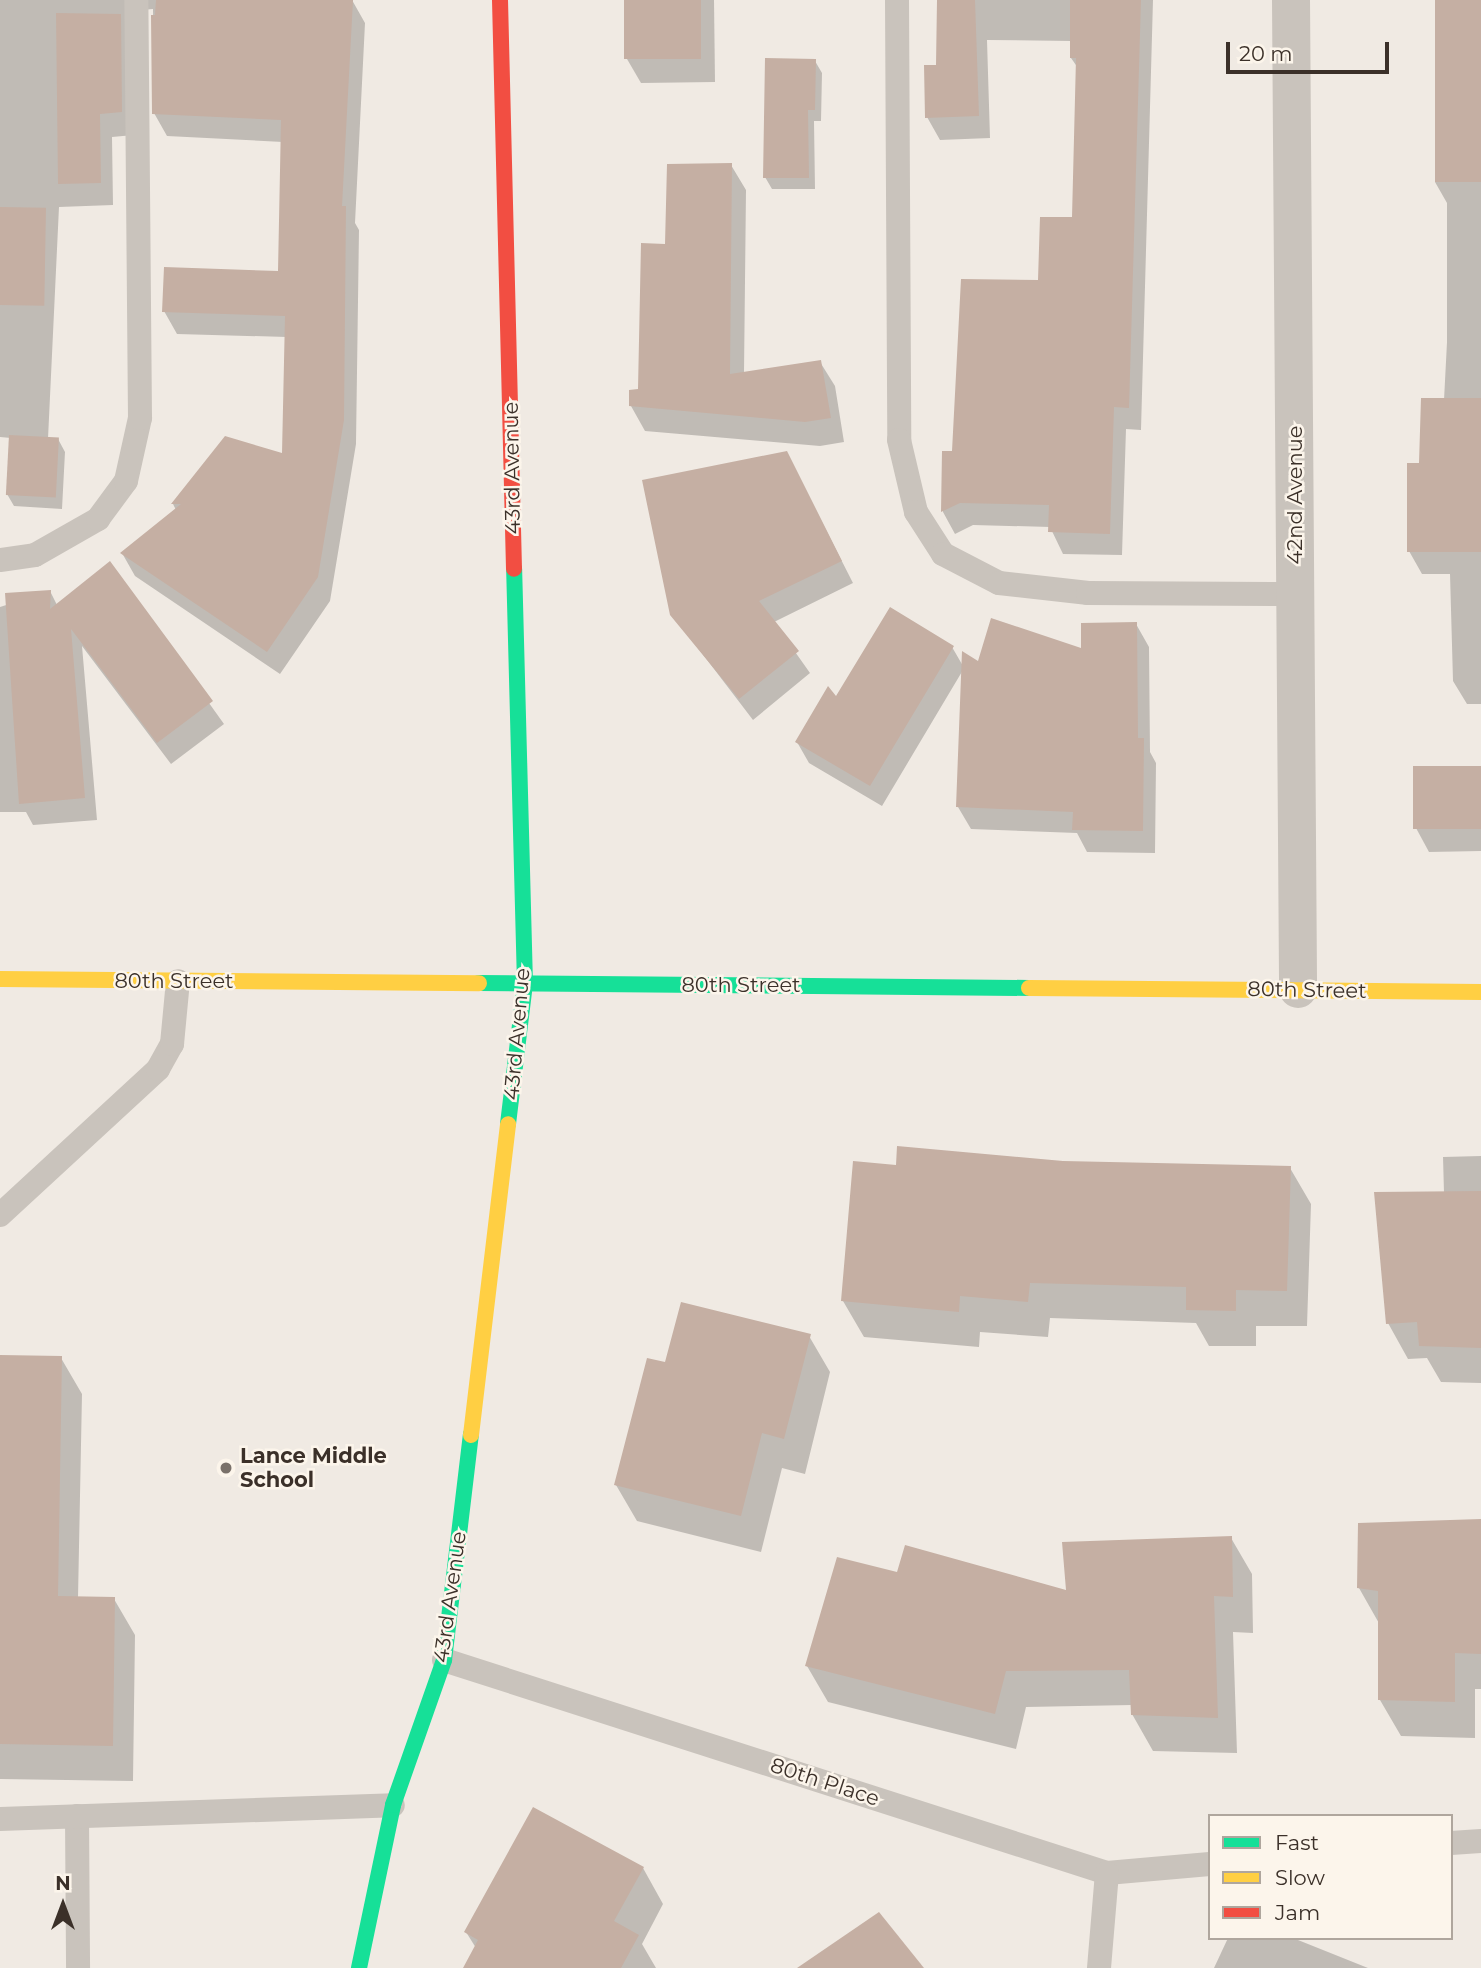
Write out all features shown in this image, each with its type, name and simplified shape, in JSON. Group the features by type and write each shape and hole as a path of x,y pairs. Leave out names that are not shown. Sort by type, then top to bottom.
{"street":[{"name":"43rd Avenue","path":"359,1968 393,1805 444,1660 525,984 500,0"},
{"name":"42nd Avenue","path":"1291,0 1298,989"},
{"name":"80th Street","path":"0,979 1481,992"}],"lane":[{"path":"0,560 35,555 98,519 125,481 140,418 135,0"},
{"path":"897,0 899,440 916,512 943,554 999,583 1088,593 1295,594"},
{"path":"0,1215 158,1069 172,1044 178,981"},
{"name":"80th Place","path":"444,1660 1107,1873 1208,1864"},
{"path":"0,1819 393,1805"},
{"path":"77,1816 78,1968"},
{"path":"1453,1843 1481,1841"},
{"path":"1099,1968 1107,1873"}],"building":[{"path":"156,0 353,0 342,206 346,206 344,420 318,577 267,652 120,553 181,504 171,504 225,436 282,453 285,316 162,312 164,267 278,271 281,120 152,114 151,15 155,15"},
{"path":"624,0 701,0 701,59 624,59"},
{"path":"937,0 975,0 979,116 925,118 924,65 936,65"},
{"path":"1070,0 1141,0 1129,408 1114,407 1110,534 1048,532 1049,505 960,503 941,512 942,451 952,451 961,279 1038,280 1040,217 1072,217 1076,58 1070,58"},
{"path":"1435,0 1481,0 1481,182 1435,182"},
{"path":"56,13 121,14 122,112 100,114 101,183 58,184"},
{"path":"765,58 816,59 815,110 808,110 809,178 763,178"},
{"path":"732,163 730,374 821,360 831,418 805,422 629,406 629,390 638,389 641,243 665,244 667,164"},
{"path":"0,207 46,208 44,306 0,305"},
{"path":"1421,398 1481,398 1481,552 1407,552 1407,463 1419,463"},
{"path":"9,435 59,438 56,498 6,495"},
{"path":"787,451 842,561 759,601 799,651 739,699 670,615 642,480"},
{"path":"110,561 213,701 157,743 71,629 85,798 19,804 5,593 51,590 50,609"},
{"path":"890,607 954,646 870,786 795,742 828,686 836,696"},
{"path":"991,618 1081,648 1081,623 1137,622 1138,738 1144,738 1143,831 1072,830 1073,812 956,807 962,651 978,661"},
{"path":"1413,766 1481,766 1481,829 1413,829"},
{"path":"897,1146 1063,1161 1291,1166 1287,1291 1236,1290 1236,1311 1186,1310 1186,1287 1030,1283 1028,1302 960,1296 959,1312 841,1301 853,1161 896,1165"},
{"path":"1481,1191 1481,1348 1419,1346 1417,1322 1386,1324 1374,1192"},
{"path":"681,1302 811,1334 784,1439 762,1433 741,1516 614,1485 647,1358 665,1362"},
{"path":"0,1355 62,1356 58,1596 115,1597 113,1746 0,1744"},
{"path":"1481,1519 1481,1654 1455,1653 1455,1702 1378,1700 1378,1591 1357,1588 1358,1523"},
{"path":"1232,1536 1233,1597 1214,1596 1218,1718 1131,1715 1129,1670 1006,1671 995,1714 805,1666 837,1557 897,1572 905,1545 1066,1590 1062,1542"},
{"path":"533,1807 644,1867 614,1921 639,1935 621,1968 463,1968 478,1940 464,1932"},
{"path":"879,1912 924,1968 797,1968"}],"traffic: fast":[{"path":"508,1124 525,984 514,569"},
{"path":"479,983 1029,988"},
{"path":"359,1968 393,1805 444,1660 471,1435"}],"traffic: slow":[{"path":"0,979 479,983"},
{"path":"1029,988 1481,992"},
{"path":"471,1435 508,1124"}],"traffic: jam":[{"path":"500,0 514,569"}],"place":[{"name":"Lance Middle School","path":"226,1468"}]}
